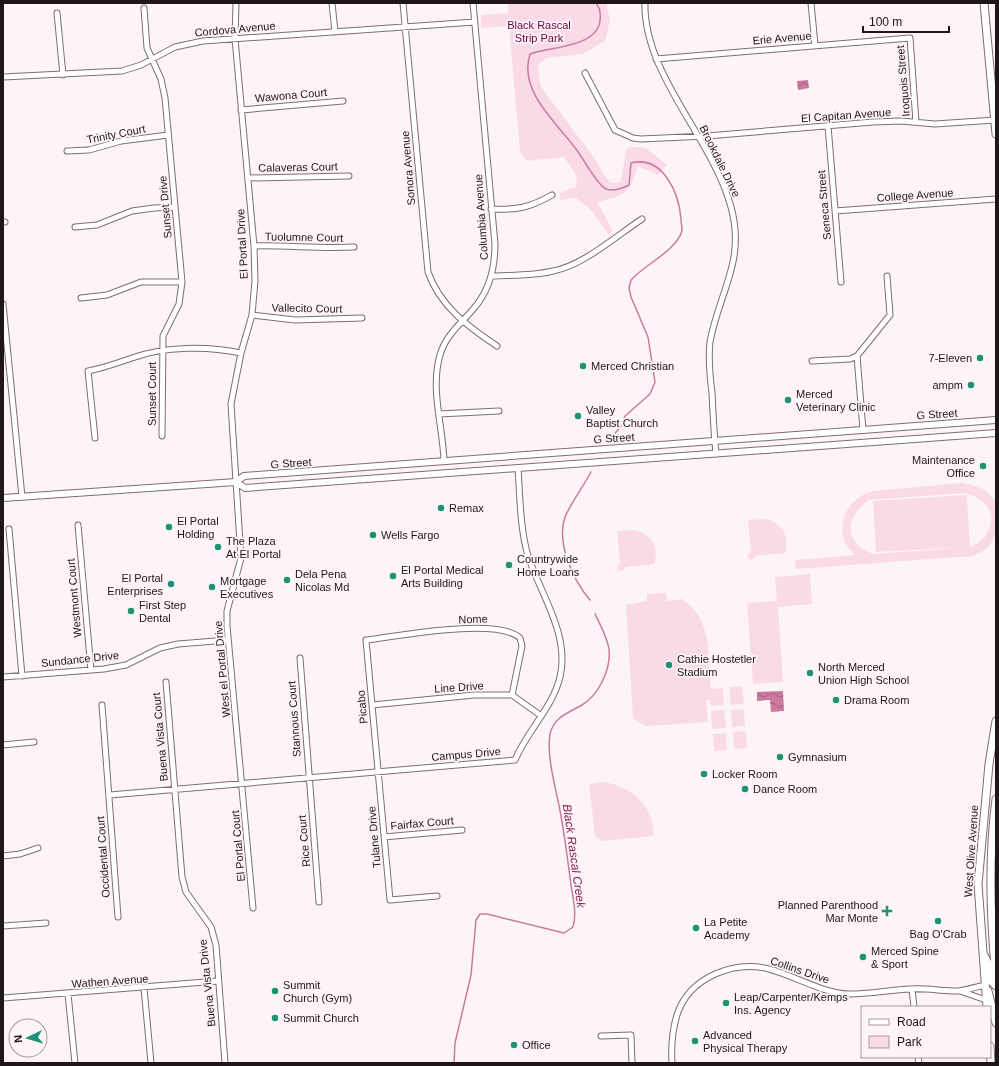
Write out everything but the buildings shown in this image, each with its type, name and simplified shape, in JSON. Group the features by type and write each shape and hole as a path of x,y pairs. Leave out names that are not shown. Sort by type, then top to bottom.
{"main road":[{"path":"984,3 996,134"},
{"name":"West Olive Avenue","path":"986,1003 978,884 989,764 996,721"},
{"name":"West Olive Avenue","path":"996,799 992,828 990,894 996,977"},
{"path":"982,951 988,963 990,980 996,986"},
{"path":"985,985 990,995 996,1023"}],"street":[{"name":"El Portal Drive","path":"236,3 235,39 254,246 255,281 252,315 241,353 231,404 236,482"},
{"path":"332,3 334,32"},
{"name":"Sonora Avenue","path":"403,3 426,262 433,285 438,294 462,321 497,346"},
{"name":"Columbia Avenue","path":"444,461 437,377 439,356 444,342 452,330 480,300 492,276 495,253 473,3"},
{"name":"Brookdale Drive","path":"645,3 646,26 656,59 698,136 732,207 736,234 735,255 714,323 710,344 710,371 716,454"},
{"path":"811,3 815,45"},
{"name":"Sunset Drive","path":"144,8 147,48 164,89 182,282 179,304 163,336 162,352"},
{"path":"57,13 63,75"},
{"name":"Cordova Avenue","path":"3,77 122,71 141,65 165,51 189,43 475,22"},
{"name":"Erie Avenue","path":"656,59 910,38"},
{"name":"Iroquois Street","path":"910,38 916,122"},
{"name":"El Capitan Avenue","path":"585,73 616,130 633,138 641,139 901,121 935,124 995,120"},
{"name":"Wawona Court","path":"241,110 343,102"},
{"name":"Seneca Street","path":"828,126 841,282"},
{"name":"Trinity Court","path":"67,151 89,150 121,141 168,135"},
{"name":"Calaveras Court","path":"248,178 349,176"},
{"path":"491,209 515,210 526,208 552,195"},
{"name":"College Avenue","path":"835,211 996,199"},
{"path":"75,227 97,225 132,211 175,207"},
{"path":"492,276 540,273 565,268 577,262 642,219"},
{"name":"Tuolumne Court","path":"254,246 286,245 328,248 354,247"},
{"path":"812,361 850,359 857,356 890,315 887,276"},
{"path":"81,298 107,295 141,282 182,282"},
{"path":"3,304 22,497"},
{"name":"Vallecito Court","path":"252,315 302,320 362,318"},
{"path":"95,438 88,371 117,365 132,358 162,352 214,349 241,353"},
{"name":"Sunset Court","path":"162,352 162,436"},
{"path":"857,356 864,443"},
{"path":"439,414 499,410"},
{"name":"G Street","path":"3,498 236,482 244,476 996,420"},
{"name":"G Street","path":"236,482 245,488 996,433"},
{"name":"Campus Drive","path":"110,795 515,760 521,746 553,696 558,683 562,663 561,643 526,544 518,468"},
{"name":"West el Portal Drive","path":"236,482 240,558 228,611 228,640 243,783"},
{"name":"Westmont Court","path":"78,525 91,670"},
{"path":"9,529 22,676"},
{"name":"Nome","path":"366,640 485,628 509,630 520,638 522,646 512,695"},
{"name":"Sundance Drive","path":"3,677 91,670 126,665 160,648 178,644 228,640"},
{"name":"Picabo","path":"366,640 379,772"},
{"name":"Stannous Court","path":"300,658 308,778"},
{"name":"Buena Vista Court","path":"166,682 175,789"},
{"path":"512,695 540,715"},
{"name":"Line Drive","path":"372,705 474,696 512,695"},
{"name":"Occidental Court","path":"102,705 110,795 118,917"},
{"path":"3,745 34,742"},
{"name":"Tulane Drive","path":"379,772 390,900 437,896"},
{"name":"Rice Court","path":"308,778 319,902"},
{"name":"El Portal Court","path":"243,783 253,908"},
{"name":"Buena Vista Drive","path":"175,789 182,877 186,892 211,927 216,945 225,1063"},
{"name":"Fairfax Court","path":"384,837 462,830"},
{"path":"3,856 20,854 38,848"},
{"path":"3,926 46,923"},
{"name":"Collins Drive","path":"672,1063 673,1030 680,1008 690,992 701,983 722,971 736,967 768,969 830,991 848,994 912,989 960,991 985,985"},
{"name":"Wathen Avenue","path":"3,998 218,981"},
{"path":"144,988 151,1063"},
{"path":"912,989 914,1006"},
{"name":"Collins Drive","path":"960,991 986,1003"},
{"path":"68,994 74,1063"},
{"path":"601,1036 631,1035 632,1063"}],"green space":[{"name":"Black Rascal Strip Park","path":"508,3 606,3 610,20 605,41 583,54 546,58 539,64 538,68 541,87 595,159 604,175 611,183 621,181 626,150 629,147 646,148 667,165 658,175 637,166 633,182 625,192 613,198 597,202 613,231 608,234 591,210 576,198 560,200 560,193 576,187 577,183 574,171 564,157 527,161 520,152 509,26 481,28 481,15 508,13"},
{"path":"962,483 972,485 986,491 996,503 996,529 994,536 987,548 972,556 796,569 795,560 855,555 847,546 843,537 843,520 846,512 857,499 864,494 873,491","holes":["966,493 977,497 989,510 991,518 987,534 971,547 873,554 863,549 852,537 851,529 855,514 869,500"]},
{"path":"967,495 970,547 876,552 873,501"},
{"path":"766,519 777,524 784,532 787,542 785,553 755,556 754,559 750,560 747,556 751,552 748,520"},
{"path":"635,530 646,535 653,543 656,553 654,564 625,567 623,570 619,571 617,567 620,563 617,531"},
{"path":"810,574 812,604 778,607 783,682 753,684 747,603 777,601 775,577"},
{"name":"Cathie Hostetler Stadium","path":"666,593 667,601 682,599 692,607 704,628 709,651 711,689 723,688 724,705 711,706 710,699 706,700 708,722 646,726 633,718 626,605 647,601 647,594"},
{"path":"742,686 744,704 731,705 729,687"},
{"path":"744,709 745,726 732,727 731,710"},
{"path":"724,710 726,728 712,729 711,711"},
{"path":"746,731 747,748 734,749 733,732"},
{"path":"726,733 727,750 714,751 713,734"},
{"path":"602,782 622,787 639,799 650,815 654,836 602,841 595,836 589,784"}],"water":[{"path":"808,80 809,88 798,90 797,81"},
{"path":"783,691 784,711 771,712 770,700 757,701 757,692"}],"waterway":[{"name":"Black Rascal Creek","path":"596,3 600,16 597,30 591,36 571,45 530,54 528,68 529,81 541,106 576,149 603,187 612,190 629,185 631,163 642,162 652,165 660,170 667,178 677,198 680,209 682,230 679,238 667,251 631,280 629,288 631,297 648,337 655,382 650,394 625,416 623,424 611,438"},
{"name":"Black Rascal Creek","path":"590,600 572,572 564,549 563,527 568,511 591,472"},
{"name":"Black Rascal Creek","path":"454,1063 455,1043 471,975 476,920 480,914 487,914 564,933 573,927 575,917 574,901 549,753 549,743 552,728 558,719 586,703 598,689 606,672 609,663 609,647 604,632 595,614"}],"place":[{"name":"7-Eleven","path":"980,358"},
{"name":"Merced Christian","path":"583,366"},
{"name":"ampm","path":"971,385"},
{"name":"Merced Veterinary Clinic","path":"788,400"},
{"name":"Valley Baptist Church","path":"578,416"},
{"name":"Maintenance Office","path":"983,466"},
{"name":"Remax","path":"441,508"},
{"name":"El Portal Holding","path":"169,527"},
{"name":"Wells Fargo","path":"373,535"},
{"name":"The Plaza At El Portal","path":"218,547"},
{"name":"Countrywide Home Loans","path":"509,565"},
{"name":"El Portal Medical Arts Building","path":"393,576"},
{"name":"Dela Pena Nicolas Md","path":"287,580"},
{"name":"El Portal Enterprises","path":"171,584"},
{"name":"Mortgage Executives","path":"212,587"},
{"name":"First Step Dental","path":"131,611"},
{"name":"Cathie Hostetler Stadium","path":"669,665"},
{"name":"North Merced Union High School","path":"810,673"},
{"name":"Drama Room","path":"836,700"},
{"name":"Gymnasium","path":"780,757"},
{"name":"Locker Room","path":"704,774"},
{"name":"Dance Room","path":"745,789"},
{"name":"Planned Parenthood Mar Monte","path":"887,911"},
{"name":"Bag O'Crab","path":"938,921"},
{"name":"La Petite Academy","path":"696,928"},
{"name":"Merced Spine & Sport","path":"863,957"},
{"name":"Summit Church (Gym)","path":"275,991"},
{"name":"Leap/Carpenter/Kemps Ins. Agency","path":"726,1003"},
{"name":"Summit Church","path":"275,1018"},
{"name":"Advanced Physical Therapy","path":"695,1041"},
{"name":"Office","path":"514,1045"}]}
